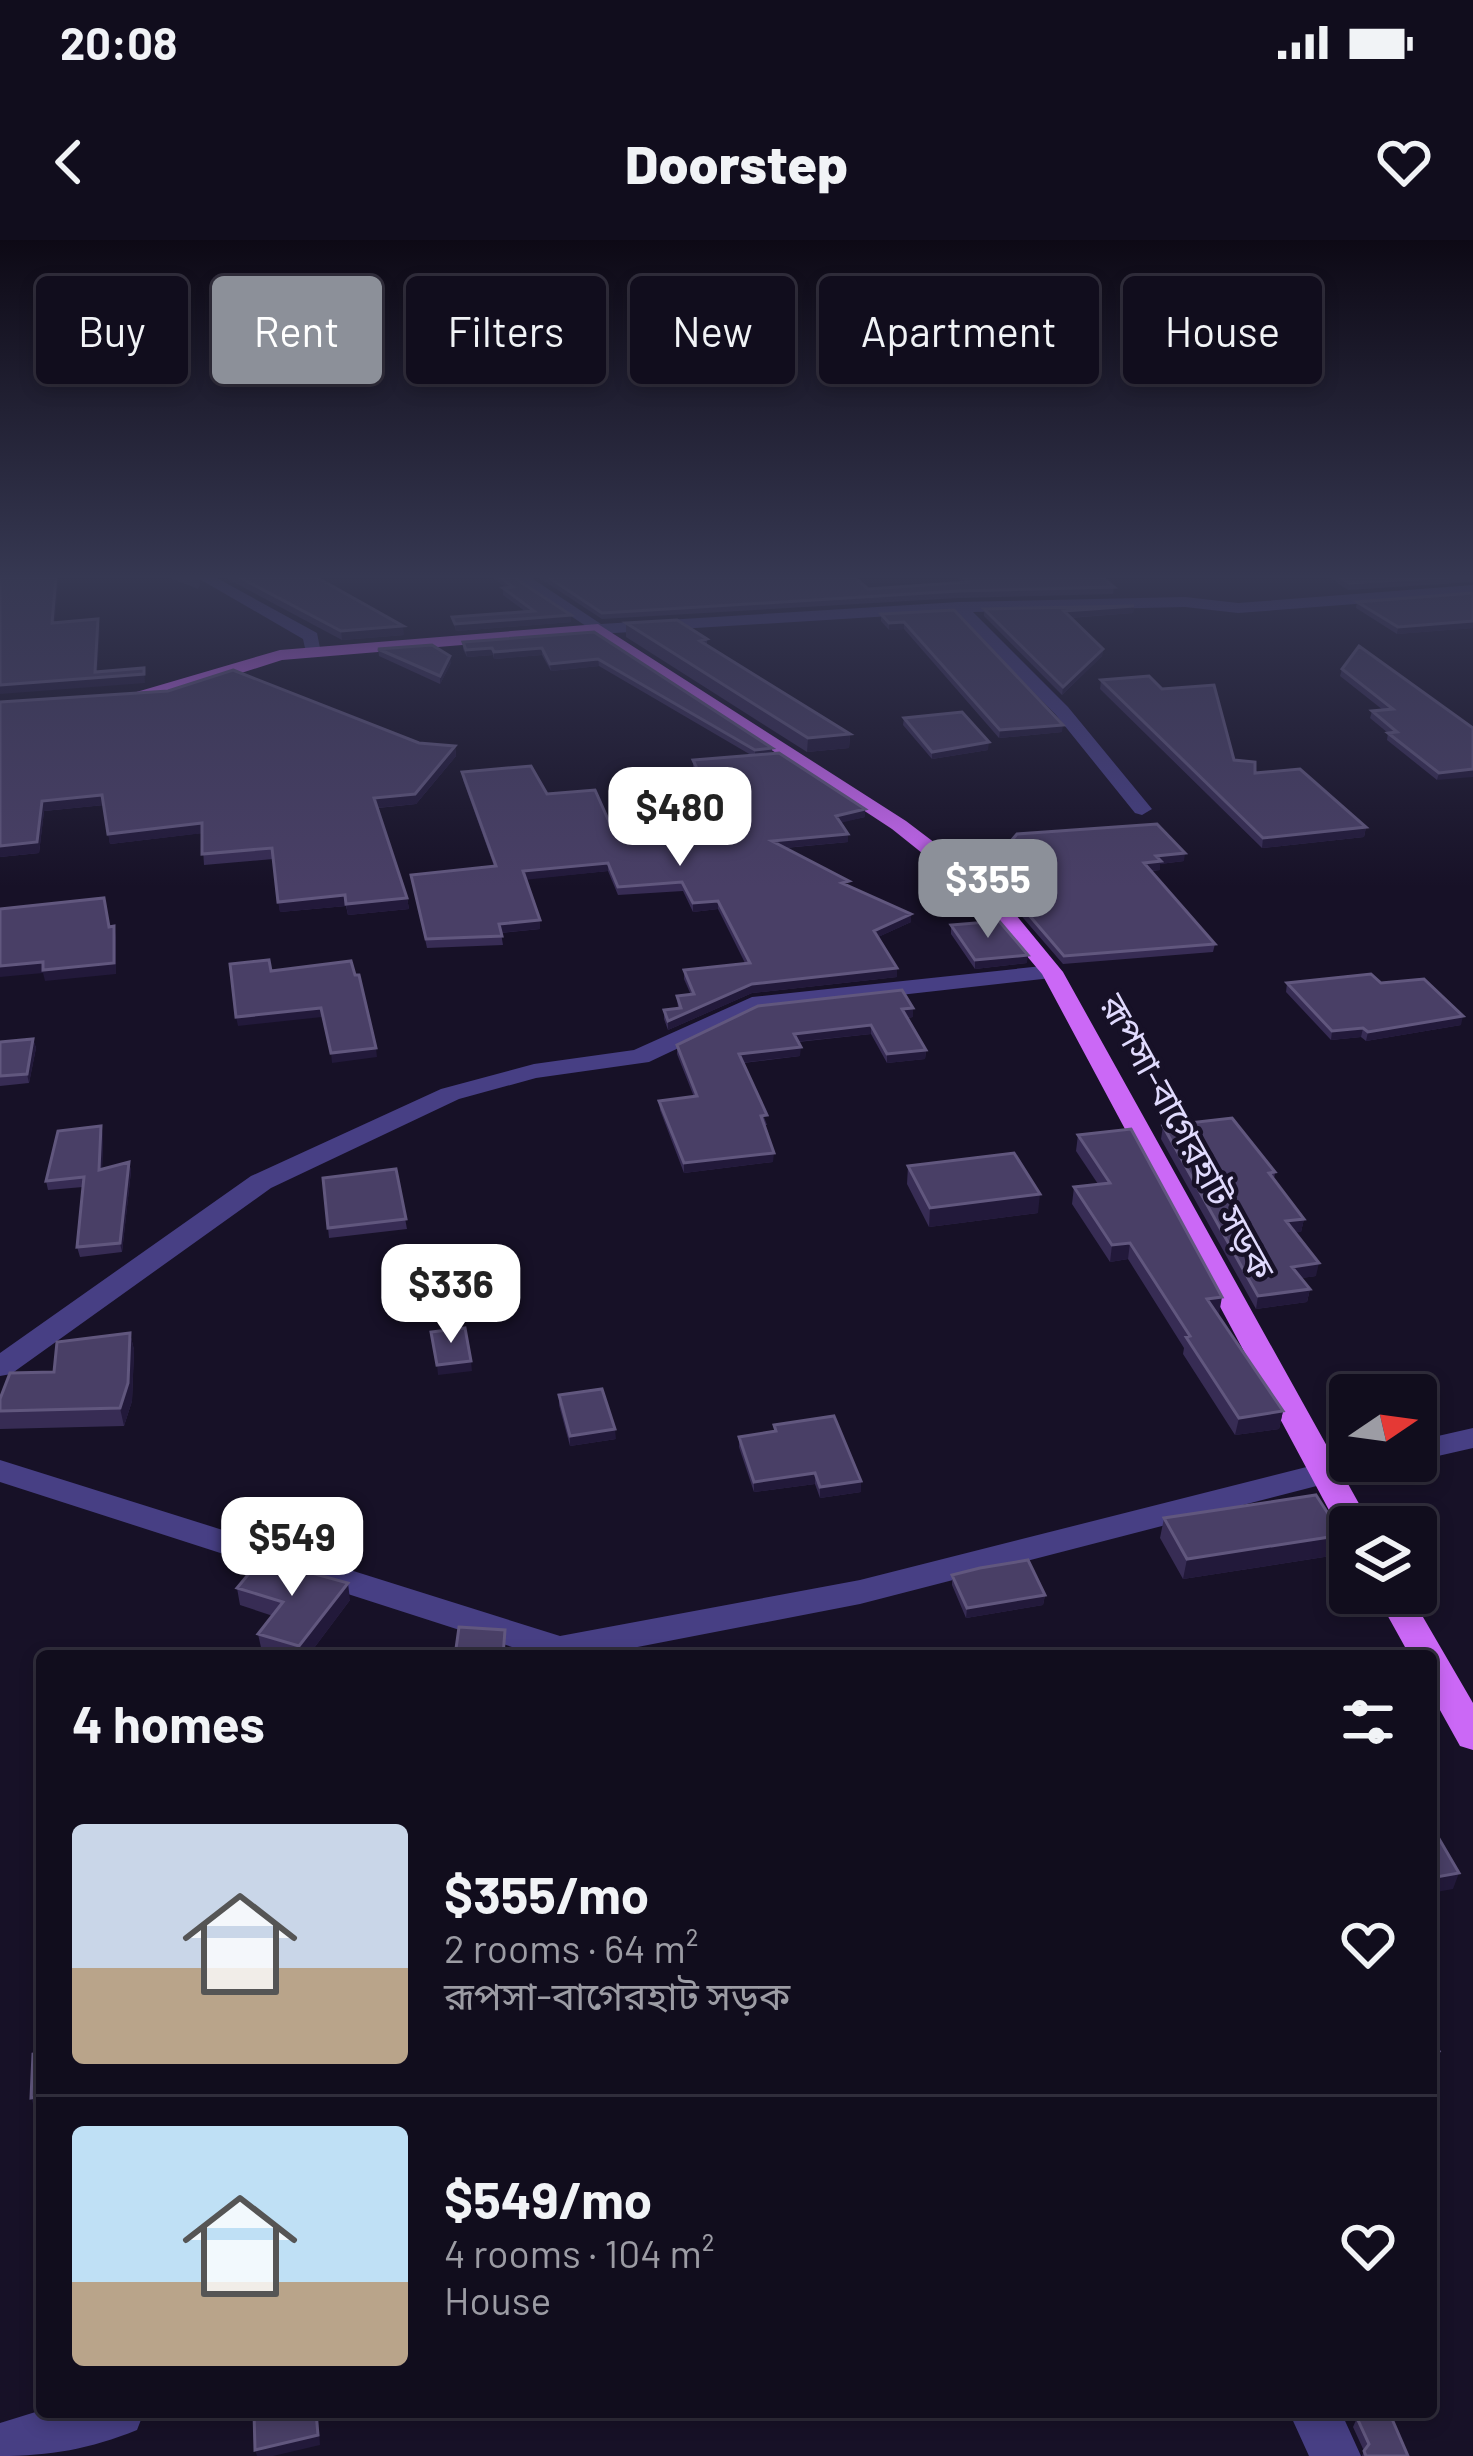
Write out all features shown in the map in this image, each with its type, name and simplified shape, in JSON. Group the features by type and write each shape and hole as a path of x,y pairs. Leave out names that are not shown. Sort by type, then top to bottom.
{"main road":[{"path":"127,694 169,691 199,680"},
{"name":"রূপসা-বাগেরহাট সড়ক","path":"677,680 899,825 985,892 1052,973 1343,1506"},
{"path":"1405,1614 1425,1650"},
{"path":"1437,1672 1473,1736"}],"street":[{"path":"1031,680 1142,808"},
{"path":"0,1367 261,1182 449,1094 534,1071 640,1057 752,1004 1052,973"},
{"path":"1437,1446 1473,1438"},
{"path":"0,1471 560,1649 860,1592 1329,1471"},
{"path":"0,2448 99,2418"},
{"path":"1317,2418 1336,2456"}],"building":[{"path":"0,680 60,680 0,685"},
{"path":"201,680 260,680 419,743 455,746 415,794 374,798 407,898 346,904 345,895 278,902 272,848 202,854 202,823 108,834 102,795 42,801 37,842 0,846 0,702 168,691"},
{"path":"635,680 668,680 772,748 755,750"},
{"path":"717,680 764,680 850,734 808,738"},
{"path":"956,680 1021,680 1063,725 1000,730"},
{"path":"1101,680 1153,680 1162,689 1214,685 1234,760 1255,762 1255,773 1300,769 1366,827 1263,838"},
{"path":"1357,680 1407,680 1473,728 1473,769 1439,773 1388,733 1397,732 1372,711 1393,709"},
{"path":"962,712 989,742 932,752 904,718"},
{"path":"779,753 865,809 836,816 848,834 772,841 849,881 842,883 911,914 874,931 897,968 752,984 668,1021 664,1010 681,1008 677,996 694,994 684,970 750,963 718,901 693,903 682,882 618,887 608,863 523,871 540,920 499,924 502,936 426,939 411,875 496,866 462,772 531,766 547,794 595,790 615,835 691,828 680,809 687,809 682,799 710,796 693,760"},
{"path":"1157,824 1185,853 1156,856 1161,861 1144,863 1215,944 1064,956 987,866 1015,864 1004,849 1017,834"},
{"path":"104,898 109,927 114,926 114,963 43,970 43,962 0,966 0,909"},
{"path":"999,921 1028,955 975,960 951,925"},
{"path":"269,960 271,971 351,961 359,975 376,1048 331,1053 321,1008 236,1017 230,964"},
{"path":"1371,974 1381,983 1424,979 1463,1016 1368,1032 1363,1028 1332,1031 1287,983"},
{"path":"902,990 913,1008 902,1009 926,1050 887,1054 871,1025 794,1034 801,1047 739,1054 767,1115 761,1116 774,1153 684,1163 659,1101 697,1096 677,1045 758,1006"},
{"path":"33,1039 27,1074 0,1076 0,1042"},
{"path":"1232,1118 1275,1172 1269,1173 1304,1219 1286,1221 1319,1263 1292,1267 1310,1289 1258,1296 1163,1126"},
{"path":"101,1126 99,1170 129,1162 120,1243 77,1247 84,1177 46,1181 58,1131"},
{"path":"1131,1129 1222,1297 1207,1299 1283,1411 1239,1418 1130,1243 1112,1245 1074,1187 1110,1183 1078,1135"},
{"path":"1014,1153 1040,1194 930,1208 908,1166"},
{"path":"396,1169 406,1219 328,1228 323,1178"},
{"path":"465,1328 471,1361 437,1365 431,1332"},
{"path":"130,1333 128,1383 120,1408 0,1411 10,1373 54,1372 57,1342"},
{"path":"602,1389 615,1429 570,1436 559,1395"},
{"path":"834,1416 861,1481 820,1487 815,1473 754,1482 739,1437 776,1431 774,1425"},
{"path":"1316,1495 1329,1515 1329,1537 1187,1559 1164,1518"},
{"path":"261,1559 348,1583 299,1646 258,1634 283,1602 237,1588"},
{"path":"1028,1560 1045,1595 967,1608 952,1575"},
{"path":"459,1627 505,1630 503,1650 456,1650"},
{"path":"1437,1835 1459,1873 1437,1877"},
{"path":"33,2054 36,2097 31,2098"},
{"path":"254,2418 317,2418 318,2435 255,2450"},
{"path":"1357,2418 1392,2418 1408,2456 1366,2456 1369,2444"}]}
